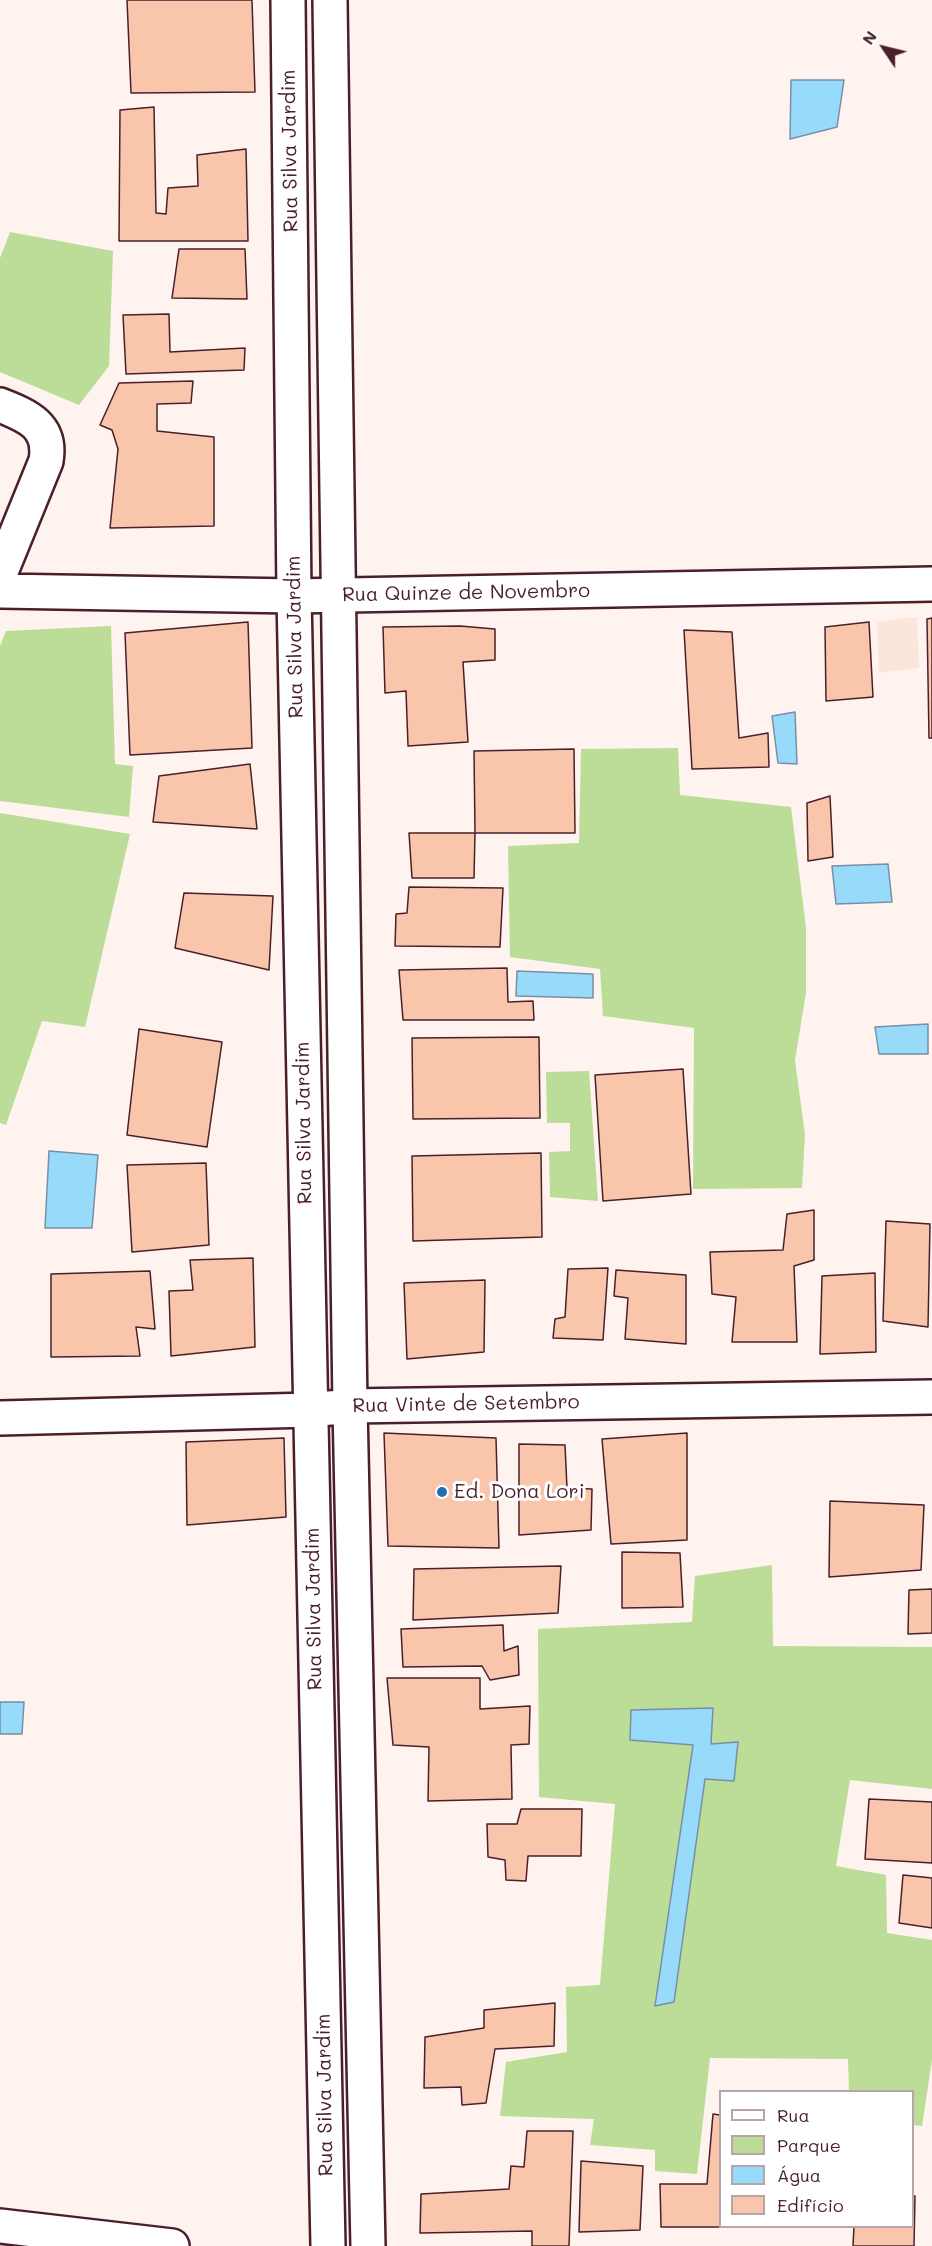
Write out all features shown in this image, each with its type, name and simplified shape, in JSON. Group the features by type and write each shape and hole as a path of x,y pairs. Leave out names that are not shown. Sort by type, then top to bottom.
{"street":[{"name":"Rua Silva Jardim","path":"288,0 294,596 328,2246"},
{"name":"Rua Silva Jardim","path":"330,0 348,1135 350,1406 368,2246"},
{"path":"289,94 330,92"},
{"path":"292,319 336,317"},
{"path":"0,405 27,416 39,428 48,450 46,461 0,574"},
{"name":"Rua Quinze de Novembro","path":"0,591 294,596 932,584"},
{"path":"300,878 344,874"},
{"path":"305,1134 348,1135"},
{"name":"Rua Vinte de Setembro","path":"0,1418 310,1410 350,1406 932,1397"},
{"path":"315,1652 355,1650"},
{"path":"320,1848 358,1848"},
{"path":"0,2226 172,2246"}],"shaded area":[{"path":"917,617 919,668 879,673 877,622"}],"green space":[{"path":"10,232 113,251 109,366 79,405 0,372 0,258"},
{"path":"111,626 115,764 133,766 129,817 0,801 0,646 6,631"},
{"path":"678,748 680,795 791,807 806,928 806,993 795,1060 805,1135 802,1188 693,1189 694,1028 603,1016 600,969 510,957 508,846 579,843 581,749"},
{"path":"0,813 130,834 85,1027 42,1021 6,1125 0,1123"},
{"path":"589,1071 598,1201 550,1197 549,1152 570,1151 570,1123 547,1123 546,1072"},
{"path":"772,1565 773,1646 932,1647 932,1789 850,1780 836,1866 886,1875 887,1933 932,1940 932,2060 922,2126 914,2125 914,2090 849,2090 848,2059 710,2058 697,2174 655,2171 655,2150 590,2145 594,2119 500,2116 506,2062 567,2052 566,1987 600,1985 615,1804 539,1797 538,1629 692,1622 695,1576"}],"water":[{"path":"791,80 844,80 837,127 790,139"},
{"path":"795,712 797,764 778,763 772,716"},
{"path":"888,864 892,902 836,904 832,866"},
{"path":"517,971 593,974 593,998 516,996"},
{"path":"928,1024 928,1054 879,1054 875,1027"},
{"path":"49,1151 98,1155 92,1228 45,1228"},
{"path":"0,1702 24,1702 22,1734 0,1734"},
{"path":"713,1708 711,1744 738,1742 734,1781 705,1779 674,2002 655,2006 693,1745 630,1740 631,1710"}],"building":[{"path":"127,0 252,0 255,92 131,93"},
{"path":"154,107 156,213 166,214 168,188 198,186 197,155 246,149 248,241 119,241 120,110"},
{"path":"179,249 245,249 247,299 172,298"},
{"path":"169,314 170,352 245,348 244,370 126,374 123,315"},
{"path":"193,381 191,403 157,404 157,431 214,437 214,526 110,528 118,449 112,430 100,425 119,383"},
{"path":"932,618 932,738 929,738 927,619"},
{"path":"248,622 252,748 130,755 125,633"},
{"path":"869,622 873,697 826,701 825,627"},
{"path":"460,626 495,629 495,660 463,662 468,742 408,746 406,691 385,693 383,627"},
{"path":"684,630 732,632 739,738 768,733 769,767 692,769"},
{"path":"574,749 575,833 475,833 474,751"},
{"path":"250,764 257,829 153,822 159,776"},
{"path":"830,796 833,857 808,861 807,803"},
{"path":"409,833 475,833 474,878 412,878"},
{"path":"409,887 503,888 500,947 395,946 396,914 407,913"},
{"path":"184,893 273,896 269,970 175,948"},
{"path":"507,968 508,1002 533,1001 534,1020 403,1020 399,970"},
{"path":"139,1029 222,1042 207,1147 127,1135"},
{"path":"539,1037 540,1118 413,1119 412,1038"},
{"path":"683,1069 691,1194 603,1201 595,1075"},
{"path":"541,1153 542,1237 413,1241 412,1156"},
{"path":"206,1163 209,1245 132,1252 127,1165"},
{"path":"814,1210 814,1260 794,1266 797,1342 732,1342 736,1297 712,1294 710,1252 783,1250 787,1214"},
{"path":"886,1221 930,1224 928,1327 883,1321"},
{"path":"253,1258 255,1347 171,1356 169,1291 193,1290 190,1260"},
{"path":"608,1268 603,1340 553,1338 555,1319 565,1317 568,1269"},
{"path":"616,1270 686,1275 686,1344 625,1339 628,1298 614,1296"},
{"path":"150,1271 155,1329 136,1327 140,1356 51,1357 51,1274"},
{"path":"875,1273 876,1352 820,1354 822,1276"},
{"path":"485,1280 484,1352 407,1359 404,1283"},
{"name":"Ed. Dona Lori","path":"384,1433 496,1438 499,1548 388,1546"},
{"path":"687,1433 687,1540 611,1544 602,1439"},
{"path":"284,1438 286,1517 187,1525 186,1442"},
{"path":"519,1444 565,1445 567,1488 592,1489 591,1530 519,1535"},
{"path":"830,1501 924,1505 921,1570 829,1577"},
{"path":"622,1552 680,1553 683,1607 622,1608"},
{"path":"561,1566 558,1613 413,1620 414,1569"},
{"path":"932,1589 932,1633 908,1634 909,1590"},
{"path":"503,1625 504,1651 518,1646 519,1675 490,1680 482,1666 403,1667 401,1629"},
{"path":"387,1678 480,1678 480,1709 530,1706 529,1744 511,1745 512,1799 428,1801 429,1747 393,1745"},
{"path":"869,1799 932,1802 932,1863 865,1859"},
{"path":"521,1809 582,1809 581,1856 528,1856 526,1881 506,1880 505,1860 488,1857 487,1824 517,1824"},
{"path":"903,1875 932,1878 932,1928 899,1923"},
{"path":"555,2003 554,2046 495,2049 486,2103 462,2105 461,2087 424,2088 425,2037 484,2028 484,2010"},
{"path":"713,2114 719,2115 719,2227 661,2227 660,2184 707,2184"},
{"path":"527,2131 573,2131 569,2246 532,2246 532,2231 420,2233 421,2194 509,2189 511,2166 524,2167"},
{"path":"581,2161 643,2166 640,2230 579,2232"},
{"path":"915,2196 914,2246 853,2246 854,2228 914,2228"}],"place":[{"name":"Ed. Dona Lori","path":"442,1492"}]}
